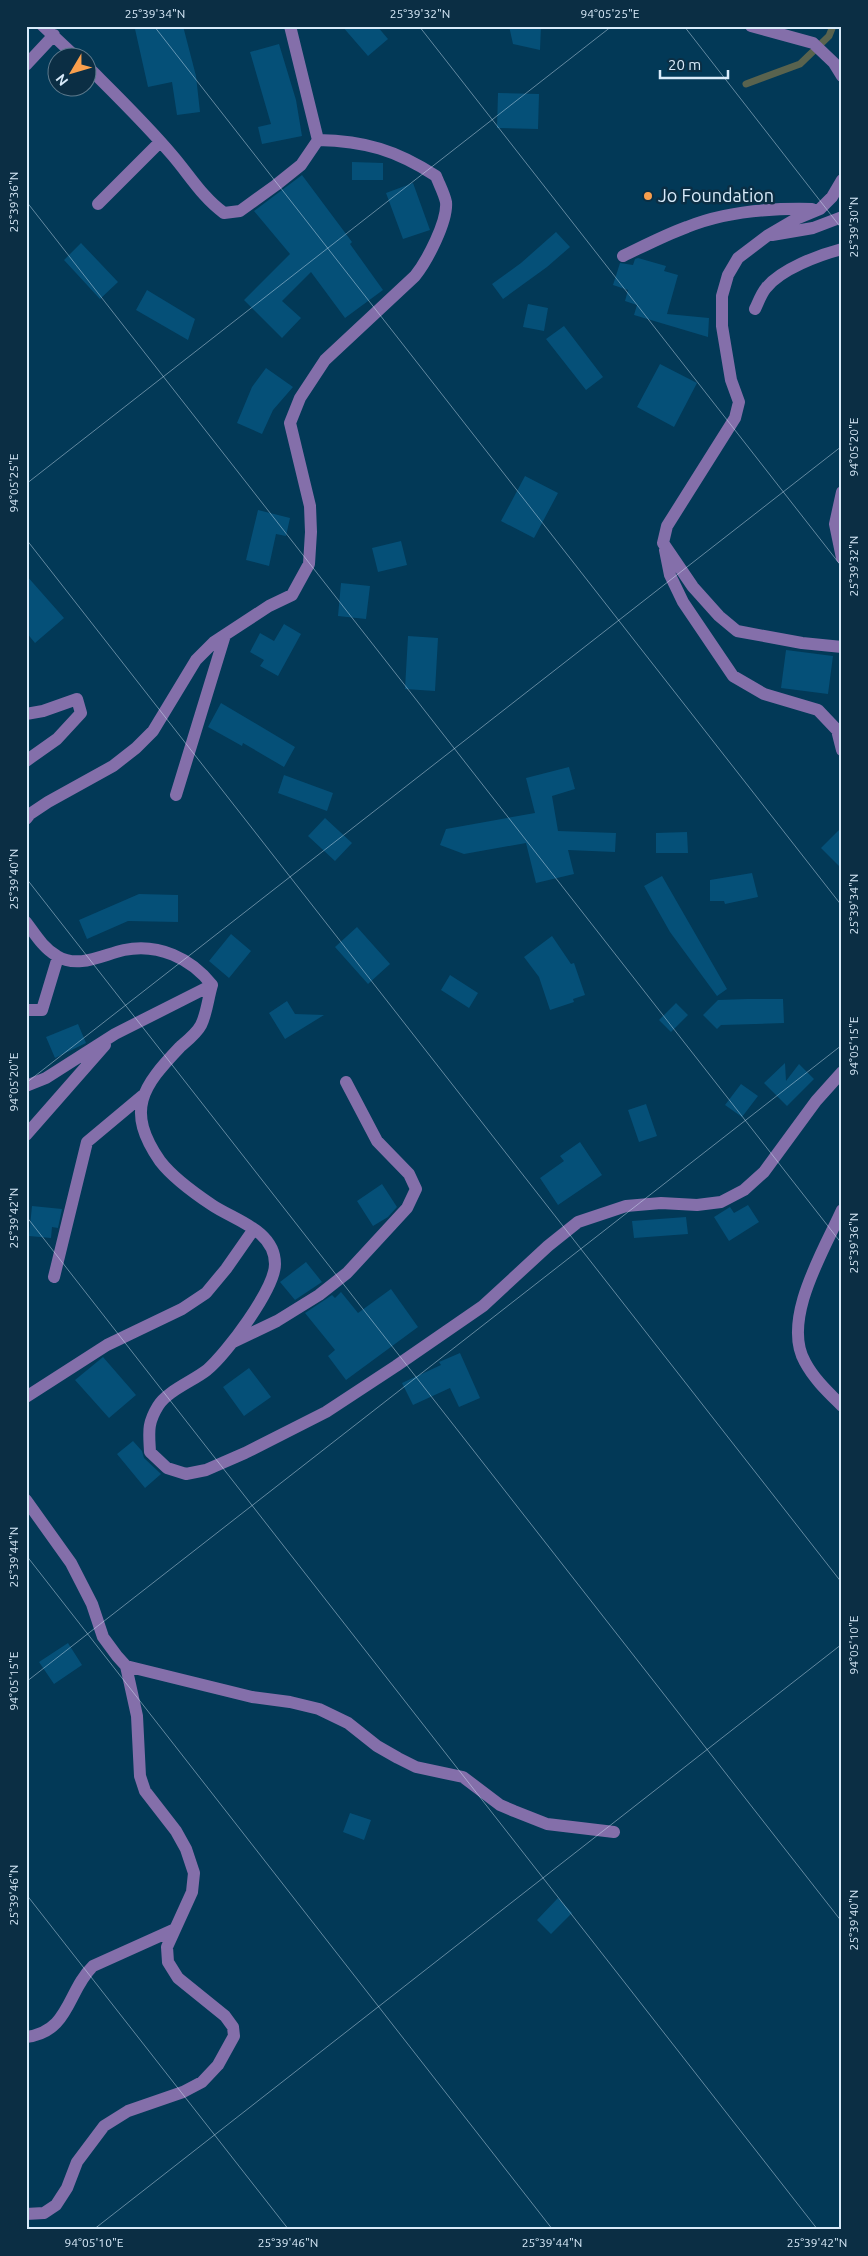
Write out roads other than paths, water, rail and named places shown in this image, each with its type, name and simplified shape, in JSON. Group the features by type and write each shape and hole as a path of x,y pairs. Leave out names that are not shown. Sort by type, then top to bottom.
{"street":[{"path":"43,26 67,48"},
{"path":"98,77 126,104 160,142 209,203 224,213 240,211 301,165 318,140 290,26"},
{"path":"751,26 813,43 834,63 842,76"},
{"path":"26,64 54,35"},
{"path":"26,820 30,814 48,802 113,766 136,748 153,731 196,660 214,642 269,606 292,595 309,564 310,506 290,423 300,398 325,360 415,276 426,262 440,230 446,203 436,176 394,152 347,141 318,140"},
{"path":"98,204 160,142"},
{"path":"842,180 832,197 820,209 796,219 767,236 738,258 728,275 722,296 722,326 731,380 739,402 735,418 671,520 663,543 670,575 683,602 733,676 764,694 818,710 837,730 842,750"},
{"path":"623,256 688,226 738,213 776,208 820,209"},
{"path":"767,236 814,228 842,217"},
{"path":"755,309 766,288 782,275 806,261 842,249"},
{"path":"842,492 835,524 842,558"},
{"path":"663,543 693,587 719,616 737,631 802,643 842,647"},
{"path":"176,794 225,635"},
{"path":"26,714 43,711 77,699 81,713 57,739 26,761"},
{"path":"26,811 48,802"},
{"path":"26,922 44,947 58,957 78,963 126,950 148,949 177,955 203,973 212,985"},
{"path":"26,1010 42,1010 58,957"},
{"path":"26,1086 46,1078 115,1034 212,985"},
{"path":"54,1278 87,1142 142,1096 157,1072 201,1026 212,985"},
{"path":"26,1135 115,1034"},
{"path":"142,1096 140,1121 152,1148 162,1163 176,1178 212,1205 262,1235 271,1246 275,1264 266,1294 220,1358 206,1371 159,1404 148,1425 150,1452 167,1468 186,1474 206,1470 326,1412 483,1306 548,1246 578,1222 626,1206 661,1203 697,1205 721,1202 744,1190 764,1172 816,1101 842,1072"},
{"path":"230,1343 277,1321 319,1295 347,1273 407,1208 416,1189 409,1174 377,1141 346,1082"},
{"path":"842,1210 802,1300 798,1339 804,1360 819,1383 842,1406"},
{"path":"26,1397 107,1345 175,1313 206,1293 226,1269 254,1229"},
{"path":"26,1500 71,1563 92,1604 103,1637 126,1666 137,1716 140,1776 145,1791 176,1831 186,1849 194,1873 192,1892 173,1930 167,1947 168,1962 178,1978 196,1994 214,2006 233,2026 234,2036 218,2065 202,2082 183,2092 128,2111 104,2126 77,2162 67,2188 56,2205 44,2213 26,2214"},
{"path":"126,1666 320,1710 348,1724 376,1746 416,1767 463,1777 500,1805 514,1811 547,1824 614,1832"},
{"path":"26,2037 51,2030 59,2021 83,1975 93,1966 173,1930"}],"waterway":[{"path":"746,84 800,64 829,36 833,26"}],"place":[{"name":"Jo Foundation","path":"648,196"}]}
